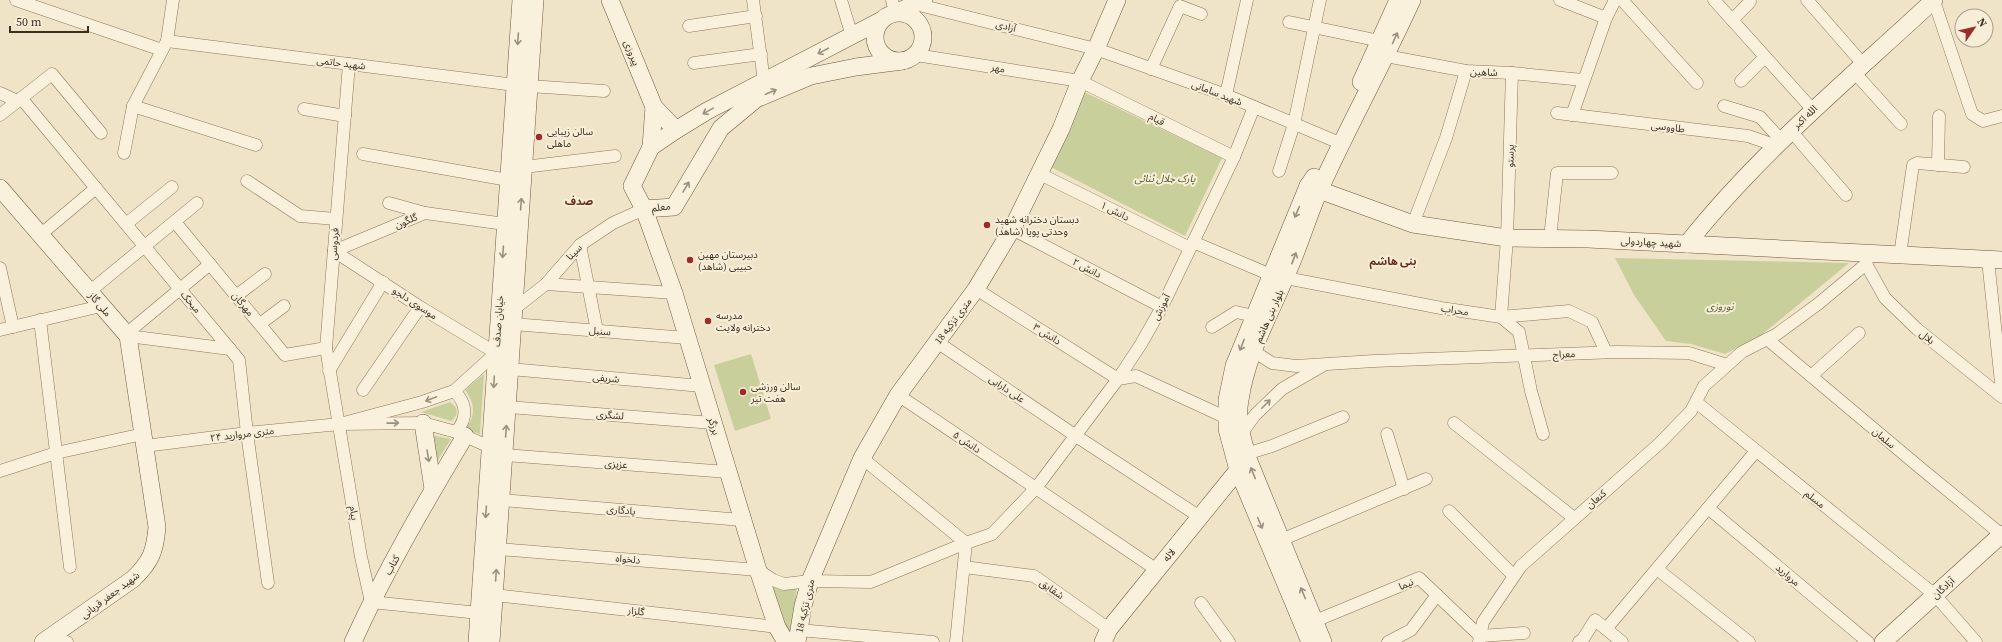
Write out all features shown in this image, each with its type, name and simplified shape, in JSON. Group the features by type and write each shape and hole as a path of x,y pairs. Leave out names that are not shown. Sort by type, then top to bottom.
{"street":[{"name":"شهید حاتمی","path":"16,0 164,46 349,64 522,85 604,91"},
{"path":"124,153 133,106 164,46 173,0"},
{"name":"خیابان صدف","path":"477,642 497,451 507,407 514,317 524,167 521,0"},
{"name":"خیابان صدف","path":"491,642 501,500 497,451 496,353 508,180 535,0"},
{"name":"پیروزی","path":"610,0 654,106"},
{"path":"753,0 764,82"},
{"path":"841,0 852,36"},
{"name":"18 متری تزکیه","path":"798,636 810,580 862,458 898,395 976,289 1012,229 1040,174 1080,81 1096,49 1116,0"},
{"path":"1226,95 1247,0"},
{"path":"1279,171 1294,124 1320,0"},
{"name":"بلوار بنی هاشم","path":"1323,642 1246,454 1241,434 1239,401 1246,370 1278,277 1314,189 1398,0"},
{"name":"بلوار بنی هاشم","path":"1314,189 1386,56 1412,0"},
{"path":"1560,0 1606,18"},
{"path":"1572,115 1606,18 1615,0"},
{"path":"1622,0 1697,84"},
{"path":"1714,0 1813,110"},
{"path":"1807,0 1900,124"},
{"path":"1934,0 1972,114 1983,121 2002,116"},
{"name":"الله اکبر","path":"1687,244 1718,205 1813,110 1934,0"},
{"path":"890,11 910,16 921,27 923,42 909,58 887,59 877,48 875,33 890,11 919,2"},
{"name":"آزادی","path":"919,2 1096,49"},
{"path":"1732,20 1750,2"},
{"path":"1151,69 1180,6 1201,14"},
{"name":"معلم","path":"890,11 852,36 676,130 651,147 632,186 644,209 674,207 721,128 756,99 811,76 909,58"},
{"path":"689,26 756,16"},
{"path":"1289,22 1380,41"},
{"name":"شهید سامانی","path":"1096,49 1226,95 1335,141"},
{"path":"694,63 760,54"},
{"name":"شاهین","path":"1386,56 1466,71 1512,73 1583,80"},
{"path":"1741,81 1765,57"},
{"name":"مهر","path":"909,58 1080,81"},
{"name":"فردوسی","path":"340,424 329,371 326,348 349,64"},
{"path":"1413,224 1446,138 1466,71"},
{"name":"پرستو","path":"1501,317 1507,238 1512,73"},
{"path":"0,115 52,74 101,133"},
{"name":"قیام","path":"1080,81 1234,157"},
{"path":"0,93 19,100"},
{"name":"میخک","path":"19,100 96,188 239,360 247,433 268,583"},
{"path":"133,106 256,145"},
{"path":"654,106 676,130"},
{"path":"651,147 654,106"},
{"path":"1724,106 1760,117 1846,195"},
{"name":"آموزش","path":"758,570 773,580 784,584 810,580 871,582 966,543 992,534 1036,488 1118,379 1141,344 1162,307 1234,157 1254,107"},
{"path":"304,109 345,116"},
{"name":"طاووسی","path":"1557,113 1784,140"},
{"path":"1938,165 1939,116"},
{"path":"363,154 508,180"},
{"path":"524,167 615,156"},
{"path":"1900,255 1911,168 1917,163 1964,166"},
{"path":"1550,238 1557,173 1612,173"},
{"name":"دانش ۱","path":"1040,174 1191,245 1278,277"},
{"path":"247,181 300,216 336,219"},
{"path":"126,224 172,187"},
{"name":"ملی گاز","path":"0,188 127,335"},
{"path":"40,235 96,188"},
{"name":"شهید چهاردولی","path":"1314,189 1413,224 1507,238 1550,238 1687,244 1868,259 1900,255 1995,260"},
{"path":"89,292 197,203"},
{"path":"389,203 425,213"},
{"name":"سینا","path":"514,317 546,284 580,245 613,223 644,209"},
{"name":"برزگر","path":"644,209 674,294 758,570 777,627 786,642"},
{"name":"گلگون","path":"334,251 425,213 505,224"},
{"name":"مهرگان","path":"174,222 285,355 326,348"},
{"name":"دانش ۲","path":"1012,229 1162,307"},
{"path":"580,245 587,287 597,331"},
{"name":"موسوی دلجو","path":"334,251 383,282 420,308 496,353"},
{"path":"1727,365 1742,352 1767,339 1818,304 1868,259"},
{"name":"بلال","path":"1868,259 1884,298 1917,329 2002,397"},
{"path":"1995,260 2002,392"},
{"path":"127,335 210,264"},
{"path":"0,268 13,327"},
{"path":"236,296 265,274"},
{"name":"بلوار بنی هاشم","path":"1278,277 1254,316 1234,366 1227,400 1227,429 1238,470 1310,642"},
{"name":"محراب","path":"1278,277 1440,308 1501,317 1569,311 1592,322 1606,352"},
{"path":"329,371 383,282"},
{"path":"546,284 674,294"},
{"name":"دانش ۳","path":"976,289 1118,379"},
{"path":"0,330 101,306"},
{"path":"260,324 284,306"},
{"path":"363,390 420,308"},
{"path":"1212,327 1236,312 1254,316"},
{"name":"سنبل","path":"514,317 597,331 687,338"},
{"path":"1501,317 1519,332 1531,391 1543,434"},
{"path":"40,320 70,567"},
{"path":"1811,376 1859,333"},
{"path":"127,335 230,349"},
{"path":"0,471 56,453 144,440 127,335"},
{"name":"سلمان","path":"1767,339 2002,534"},
{"name":"علی دارابی","path":"937,342 1076,436 1200,517"},
{"path":"1253,351 1272,363 1296,366 1324,364"},
{"name":"معراج","path":"1241,434 1259,411 1282,389 1324,364 1606,352 1689,353 1727,365"},
{"name":"۲۴ متری مروارید","path":"340,424 422,402 454,391 496,353"},
{"name":"کنعان","path":"1479,639 1483,622 1521,566 1660,443 1691,411 1704,386 1727,365"},
{"name":"شریفی","path":"510,369 702,386"},
{"path":"1118,379 1136,376 1227,418"},
{"path":"454,391 463,403 465,411 461,426 461,434"},
{"name":"دانش ۵","path":"898,395 1157,570"},
{"name":"مسلم","path":"1696,402 1935,595 1976,642"},
{"name":"لشگری","path":"507,407 713,423"},
{"path":"1246,454 1272,446 1343,417"},
{"path":"423,423 433,489"},
{"name":"۲۴ متری مروارید","path":"144,440 247,433 340,424 423,423 461,434 497,451"},
{"path":"1454,423 1574,518"},
{"name":"پیام","path":"340,424 361,557 371,602"},
{"name":"کتاب","path":"353,642 371,602 433,489 461,434"},
{"path":"1387,434 1404,489"},
{"name":"شهید جعفر قربانی","path":"47,641 133,579 146,567 155,547 157,527 144,440"},
{"name":"عزیزی","path":"497,451 728,472"},
{"path":"1606,629 1756,451"},
{"path":"862,458 966,543 956,642"},
{"name":"لاله","path":"1106,636 1238,470"},
{"path":"1281,540 1426,480"},
{"name":"یادگاری","path":"501,500 742,520"},
{"name":"مروارید","path":"1708,508 1868,642"},
{"path":"1449,511 1514,576"},
{"name":"آزادگان","path":"1883,642 2002,534"},
{"name":"دلخواه","path":"498,549 758,570"},
{"name":"شقایق","path":"964,567 1034,576 1106,636"},
{"path":"1657,569 1749,642"},
{"name":"نیما","path":"1315,621 1419,578 1479,639"},
{"name":"گلزار","path":"495,595 777,627"},
{"path":"1388,642 1411,630 1437,595"},
{"path":"371,602 479,613"},
{"path":"1201,603 1228,642"},
{"path":"1579,642 1583,640 1595,620 1622,642"},
{"path":"1479,639 1524,633"},
{"path":"798,636 933,642"},
{"path":"47,641 67,642"}],"green space":[{"name":"پارک جلال ثنائی","path":"1084,92 1222,158 1185,236 1051,167"},
{"name":"نوروزی","path":"1615,258 1849,263 1759,337 1725,354 1691,344 1666,341 1634,295"},
{"name":"سالن ورزشی هفت تیر","path":"751,354 771,419 735,431 714,365"},
{"path":"484,374 480,434 466,429 473,414 473,409 471,400 465,390"},
{"path":"450,402 457,411 456,416 451,421 421,412"},
{"path":"431,435 451,439 434,466"},
{"path":"797,585 791,642 772,587 785,589"}],"place":[{"name":"سالن زیبایی ماهلی","path":"539,137"},
{"name":"دبستان دخترانه شهید وحدتی پویا (شاهد)","path":"987,225"},
{"name":"دبیرستان مهین حبیبی (شاهد)","path":"690,260"},
{"name":"مدرسه دخترانه ولایت","path":"708,321"},
{"name":"سالن ورزشی هفت تیر","path":"743,392"}],"district":[{"name":"صدف","path":"579,201"},
{"name":"بنی هاشم","path":"1393,261"}]}
